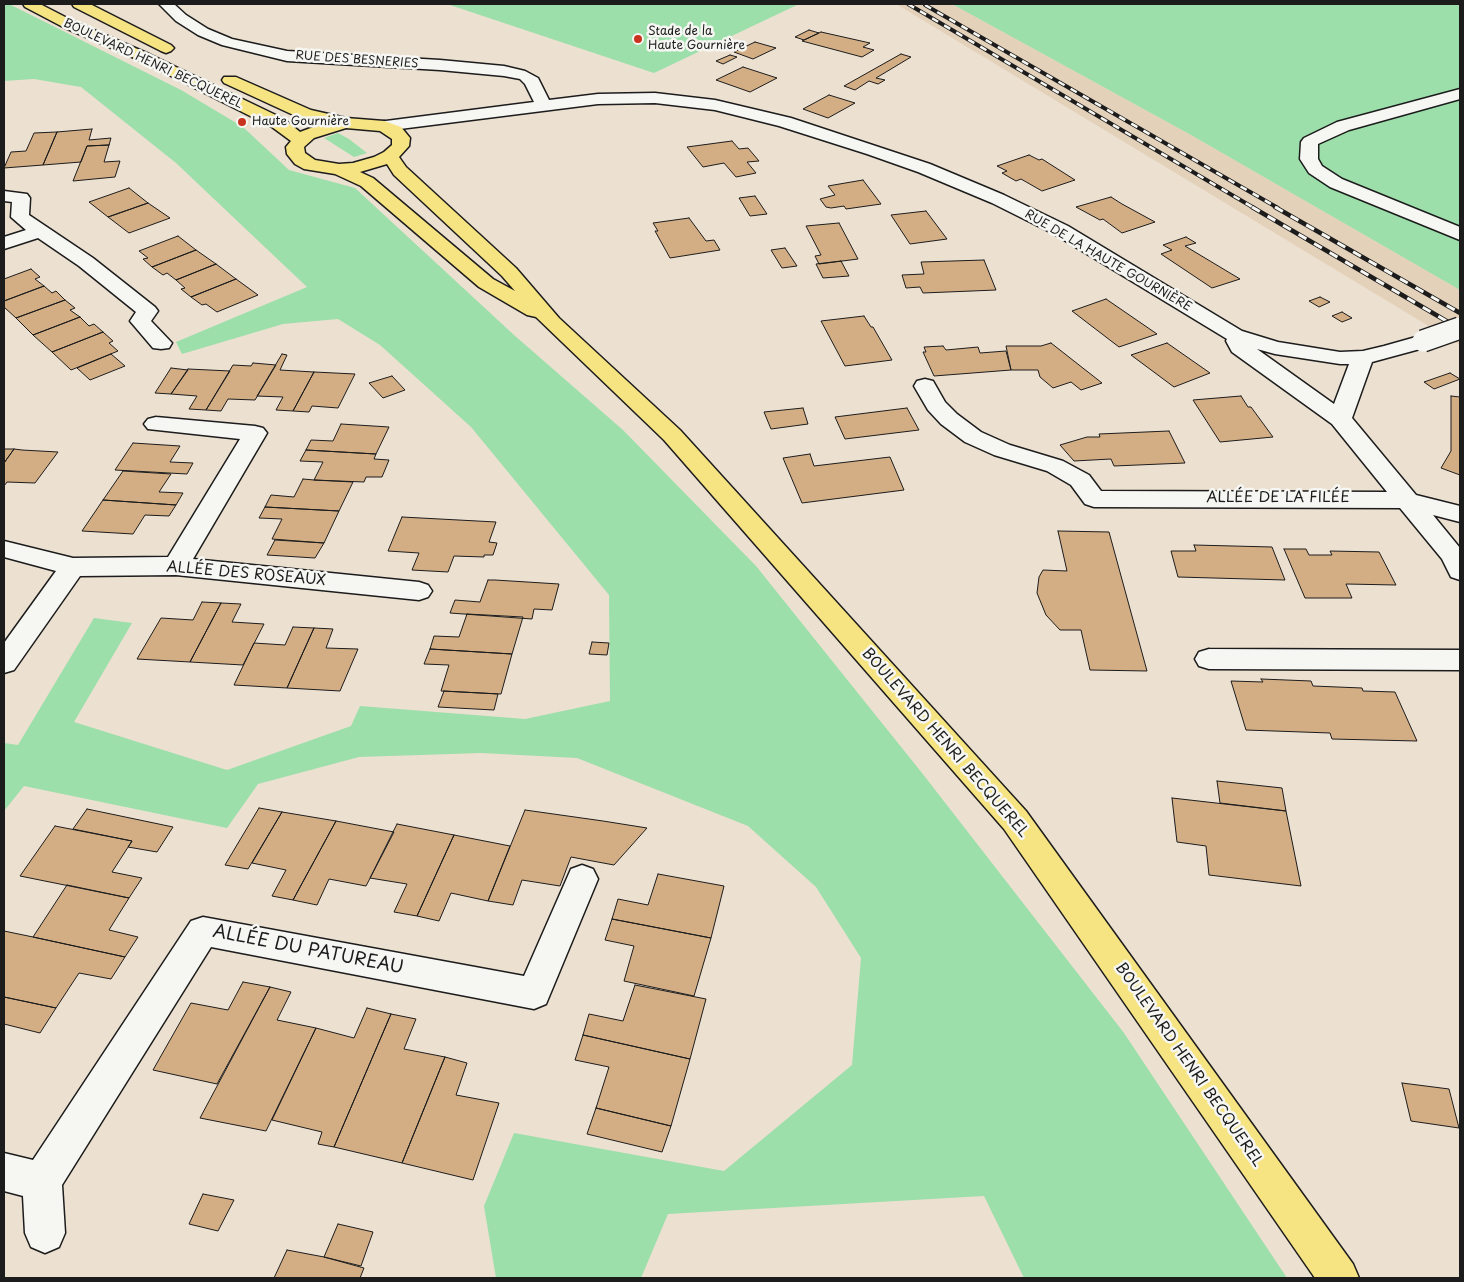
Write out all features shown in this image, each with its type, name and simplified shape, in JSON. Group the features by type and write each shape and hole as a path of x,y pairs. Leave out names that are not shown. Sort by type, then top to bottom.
{"main road":[{"name":"BOULEVARD HENRI BECQUEREL","path":"30,4 68,24 144,57 278,124 300,140"},
{"name":"BOULEVARD HENRI BECQUEREL","path":"79,4 181,56"},
{"name":"BOULEVARD HENRI BECQUEREL","path":"215,73 306,114 346,123"},
{"path":"384,126 346,123 319,130 300,140 295,147 296,154 301,160 310,165 339,169 367,165 395,151"},
{"name":"BOULEVARD HENRI BECQUEREL","path":"384,126 395,131 401,138 395,151 400,171 509,272 552,322 672,435 1015,820 1339,1278"},
{"name":"BOULEVARD HENRI BECQUEREL","path":"339,169 367,182 486,283 552,322"}],"street":[{"name":"RUE DES BESNERIES","path":"166,4 181,18 203,32 227,42 286,56 440,65 504,71 525,76 532,81 535,106"},
{"path":"1460,94 1343,126 1310,142 1308,159 1315,169 1336,183 1460,234"},
{"name":"RUE DE LA HAUTE GOURNIÈRE","path":"384,126 535,106 629,98 684,100 745,112 872,150 924,168 1061,230 1235,335 1240,347 1340,419 1453,556 1460,571"},
{"name":"RUE DE LA HAUTE GOURNIÈRE","path":"395,151 421,139 535,106"},
{"path":"4,196 21,198 20,217 86,262 148,312 140,321 161,344"},
{"path":"4,244 41,231"},
{"path":"1235,335 1296,352 1340,358 1364,357 1388,352 1460,328"},
{"path":"1340,419 1364,357"},
{"name":"ALLÉE DE LA FILÉE","path":"925,386 936,405 949,419 973,437 1002,450 1056,466 1080,480 1094,499 1368,498 1409,501 1460,514"},
{"path":"156,424 255,433 176,566"},
{"name":"ALLÉE DES ROSEAUX","path":"4,549 73,566 176,566 419,591"},
{"path":"4,663 73,566"},
{"path":"1208,659 1460,660"},
{"name":"ALLÉE DU PATUREAU","path":"42,1181 203,931 534,992 582,879"},
{"path":"4,1172 42,1181 45,1233"}],"shaded area":[{"path":"896,4 952,4 1191,135 1460,290 1460,345"}],"green space":[{"path":"4,4 9,4 181,90 243,127 289,170 355,188 514,335 623,430 756,566 922,773 1124,1033 1287,1278 1024,1278 984,1196 668,1214 641,1278 496,1278 484,1206 514,1133 724,1171 852,1065 861,958 816,887 748,826 577,758 481,753 359,757 258,784 227,828 24,786 4,811 4,743 18,745 94,618 132,623 74,722 227,770 351,726 360,706 525,719 610,701 609,595 471,427 380,345 338,319 283,324 182,354 176,342 307,287 176,163 81,87 34,79 4,81"},
{"name":"Stade de la Haute Gournière","path":"447,4 799,4 654,73"},
{"path":"952,4 1460,4 1460,290 1191,135"},
{"path":"338,133 367,153 354,157 324,138"}],"building":[{"path":"809,30 819,33 804,40 795,37"},
{"path":"821,32 870,43 863,47 874,50 862,57 802,41"},
{"path":"755,42 776,48 753,59 734,52"},
{"path":"901,54 911,57 876,78 885,80 878,84 869,81 855,90 844,86"},
{"path":"730,55 737,57 723,64 716,61"},
{"path":"743,67 777,78 750,92 716,80"},
{"path":"829,95 855,103 828,118 803,109"},
{"path":"92,129 89,140 111,138 109,145 87,146 81,162 43,165 57,132"},
{"path":"57,132 43,165 4,168 11,152 26,151 34,133"},
{"path":"732,141 739,149 748,148 759,161 747,162 756,173 736,177 724,163 703,167 687,147"},
{"path":"109,145 104,162 120,161 115,177 73,181 87,146"},
{"path":"1029,155 1039,160 1042,159 1075,180 1042,191 1021,179 1016,181 1002,173 1007,171 997,166"},
{"path":"863,180 881,204 846,209 844,206 831,208 826,207 820,199 835,195 828,186"},
{"path":"129,188 148,203 108,217 89,202"},
{"path":"755,196 767,214 750,216 739,198"},
{"path":"1111,197 1155,222 1122,233 1103,219 1100,220 1076,207"},
{"path":"148,203 170,218 129,233 108,217"},
{"path":"926,211 947,239 910,244 891,215"},
{"path":"689,218 706,241 714,240 720,250 670,258 655,231 658,231 653,223"},
{"path":"839,223 858,259 819,264 815,256 821,255 806,226"},
{"path":"178,236 196,250 152,267 143,259 148,258 139,251"},
{"path":"1186,237 1196,243 1185,246 1240,279 1212,288 1161,254 1172,250 1163,245"},
{"path":"785,248 797,266 782,268 771,250"},
{"path":"196,250 216,264 176,280 167,273 163,275 152,267"},
{"path":"984,260 996,290 923,293 920,287 906,288 902,275 924,274 921,262"},
{"path":"841,261 849,276 823,278 816,264"},
{"path":"216,264 236,279 191,297 181,289 185,288 176,280"},
{"path":"31,269 40,277 35,279 44,286 4,301 4,279"},
{"path":"236,279 258,295 217,312 191,297"},
{"path":"44,286 52,293 56,291 65,300 16,318 4,307 4,301"},
{"path":"1320,297 1330,302 1319,307 1309,301"},
{"path":"1106,299 1157,334 1119,347 1072,311"},
{"path":"65,300 75,308 70,310 80,317 33,335 16,318"},
{"path":"1342,312 1352,318 1342,322 1332,316"},
{"path":"864,316 871,327 873,327 892,360 845,366 821,321"},
{"path":"80,317 89,326 94,324 103,332 52,352 33,335"},
{"path":"103,332 113,341 109,343 118,351 71,370 52,352"},
{"path":"1051,343 1102,383 1081,390 1071,382 1053,388 1040,377 1038,370 1011,370 1006,346 1041,346"},
{"path":"1167,343 1210,373 1174,387 1131,355"},
{"path":"943,346 946,350 978,347 980,353 1006,351 1011,370 934,376 923,352 926,352 924,347"},
{"path":"111,354 125,366 90,380 77,368"},
{"path":"282,354 287,355 280,370 314,372 293,411 276,410 283,397 257,396"},
{"path":"253,363 276,365 255,400 228,399 221,411 206,410 233,365 251,366"},
{"path":"171,368 188,370 171,394 155,393"},
{"path":"188,369 230,371 206,410 189,409 197,396 171,394"},
{"path":"314,372 355,374 338,408 312,406 309,412 293,411"},
{"path":"1450,373 1460,379 1434,389 1424,382"},
{"path":"392,376 405,390 383,398 369,383"},
{"path":"1241,396 1273,437 1220,442 1193,400"},
{"path":"1451,396 1460,397 1460,475 1441,468 1451,451"},
{"path":"803,408 808,424 771,429 764,412"},
{"path":"907,408 919,430 845,439 835,417"},
{"path":"341,424 389,427 376,454 306,450 311,440 333,441"},
{"path":"1169,431 1185,463 1114,466 1111,459 1074,461 1060,445 1087,437 1100,437 1099,434"},
{"path":"133,443 180,446 170,462 193,463 187,474 115,470"},
{"path":"4,449 14,449 4,463"},
{"path":"14,449 58,452 35,483 7,482 4,486 4,463"},
{"path":"306,450 376,454 374,459 389,460 382,477 366,477 364,482 314,480 323,462 300,461"},
{"path":"810,454 814,466 890,457 904,490 802,503 783,458"},
{"path":"123,471 171,474 159,492 183,493 176,505 103,500"},
{"path":"303,479 353,482 339,511 265,507 271,495 294,497"},
{"path":"103,500 176,505 169,516 145,515 133,534 82,531"},
{"path":"265,507 339,511 324,543 272,539 282,519 259,518"},
{"path":"402,517 496,522 489,542 497,543 493,555 484,555 484,557 454,556 448,572 412,570 419,553 388,551"},
{"path":"1058,531 1109,532 1147,671 1090,670 1081,630 1060,630 1046,615 1037,593 1039,577 1043,570 1067,571"},
{"path":"275,540 324,543 315,558 267,555"},
{"path":"1194,545 1272,547 1285,580 1178,577 1171,551 1196,551"},
{"path":"1284,549 1306,549 1309,555 1332,555 1330,551 1379,552 1396,585 1346,584 1352,598 1305,598"},
{"path":"488,580 559,584 552,610 534,609 532,619 450,613 455,600 480,602"},
{"path":"202,602 221,603 190,662 137,659 161,618 193,620"},
{"path":"221,603 241,604 232,622 264,624 243,665 190,662"},
{"path":"467,614 523,617 512,654 430,649 434,636 459,637"},
{"path":"293,627 314,628 287,688 234,685 254,643 285,645"},
{"path":"314,628 333,629 326,648 358,649 340,691 287,688"},
{"path":"592,642 609,643 607,655 589,654"},
{"path":"430,649 512,654 501,694 441,691 449,665 424,664"},
{"path":"1261,679 1311,681 1313,686 1362,688 1363,691 1395,692 1417,741 1332,739 1330,733 1246,730 1231,681 1263,682"},
{"path":"444,691 498,694 494,710 438,707"},
{"path":"1217,781 1282,788 1286,811 1220,803"},
{"path":"1172,798 1286,811 1301,886 1209,875 1206,846 1177,842"},
{"path":"259,808 282,812 248,869 225,865"},
{"path":"87,809 173,827 157,852 128,847 132,841 73,829"},
{"path":"525,810 647,828 614,865 571,857 560,886 522,880 513,905 488,901"},
{"path":"282,812 336,821 293,900 272,896 286,870 252,863"},
{"path":"336,821 394,832 366,886 329,879 317,905 293,900"},
{"path":"397,824 454,835 417,916 394,912 407,884 370,878"},
{"path":"55,826 132,841 112,872 142,878 129,898 20,876"},
{"path":"454,835 510,846 488,901 451,893 439,921 417,916"},
{"path":"658,874 724,886 711,938 612,919 618,899 648,905"},
{"path":"67,885 129,898 109,930 138,937 125,957 33,937"},
{"path":"612,919 711,938 694,996 624,981 634,946 605,940"},
{"path":"4,931 125,957 111,979 79,973 56,1008 4,997"},
{"path":"243,982 270,987 217,1084 153,1070 191,1003 228,1010"},
{"path":"635,985 706,999 690,1059 583,1035 589,1014 623,1021"},
{"path":"270,987 291,992 277,1020 316,1028 266,1131 200,1118"},
{"path":"4,997 56,1008 40,1033 4,1024"},
{"path":"367,1008 391,1014 334,1147 318,1144 322,1132 272,1120 316,1028 354,1038"},
{"path":"391,1014 416,1019 404,1049 445,1057 402,1163 334,1147"},
{"path":"583,1035 690,1059 671,1126 596,1108 609,1067 575,1060"},
{"path":"445,1057 467,1063 456,1095 499,1103 473,1180 402,1163"},
{"path":"1402,1083 1449,1089 1459,1128 1411,1121"},
{"path":"596,1108 671,1126 662,1152 587,1134"},
{"path":"203,1194 234,1200 218,1231 189,1224"},
{"path":"338,1224 373,1232 361,1266 324,1257"},
{"path":"287,1250 324,1257 364,1268 360,1278 274,1278"}],"railway":[{"path":"908,4 1254,208"},
{"path":"925,5 1278,208"},
{"path":"1252,207 1460,329"},
{"path":"1275,207 1460,313"}],"place":[{"name":"Stade de la Haute Gournière","path":"638,39"},
{"name":"Haute Gournière","path":"242,122"}]}
